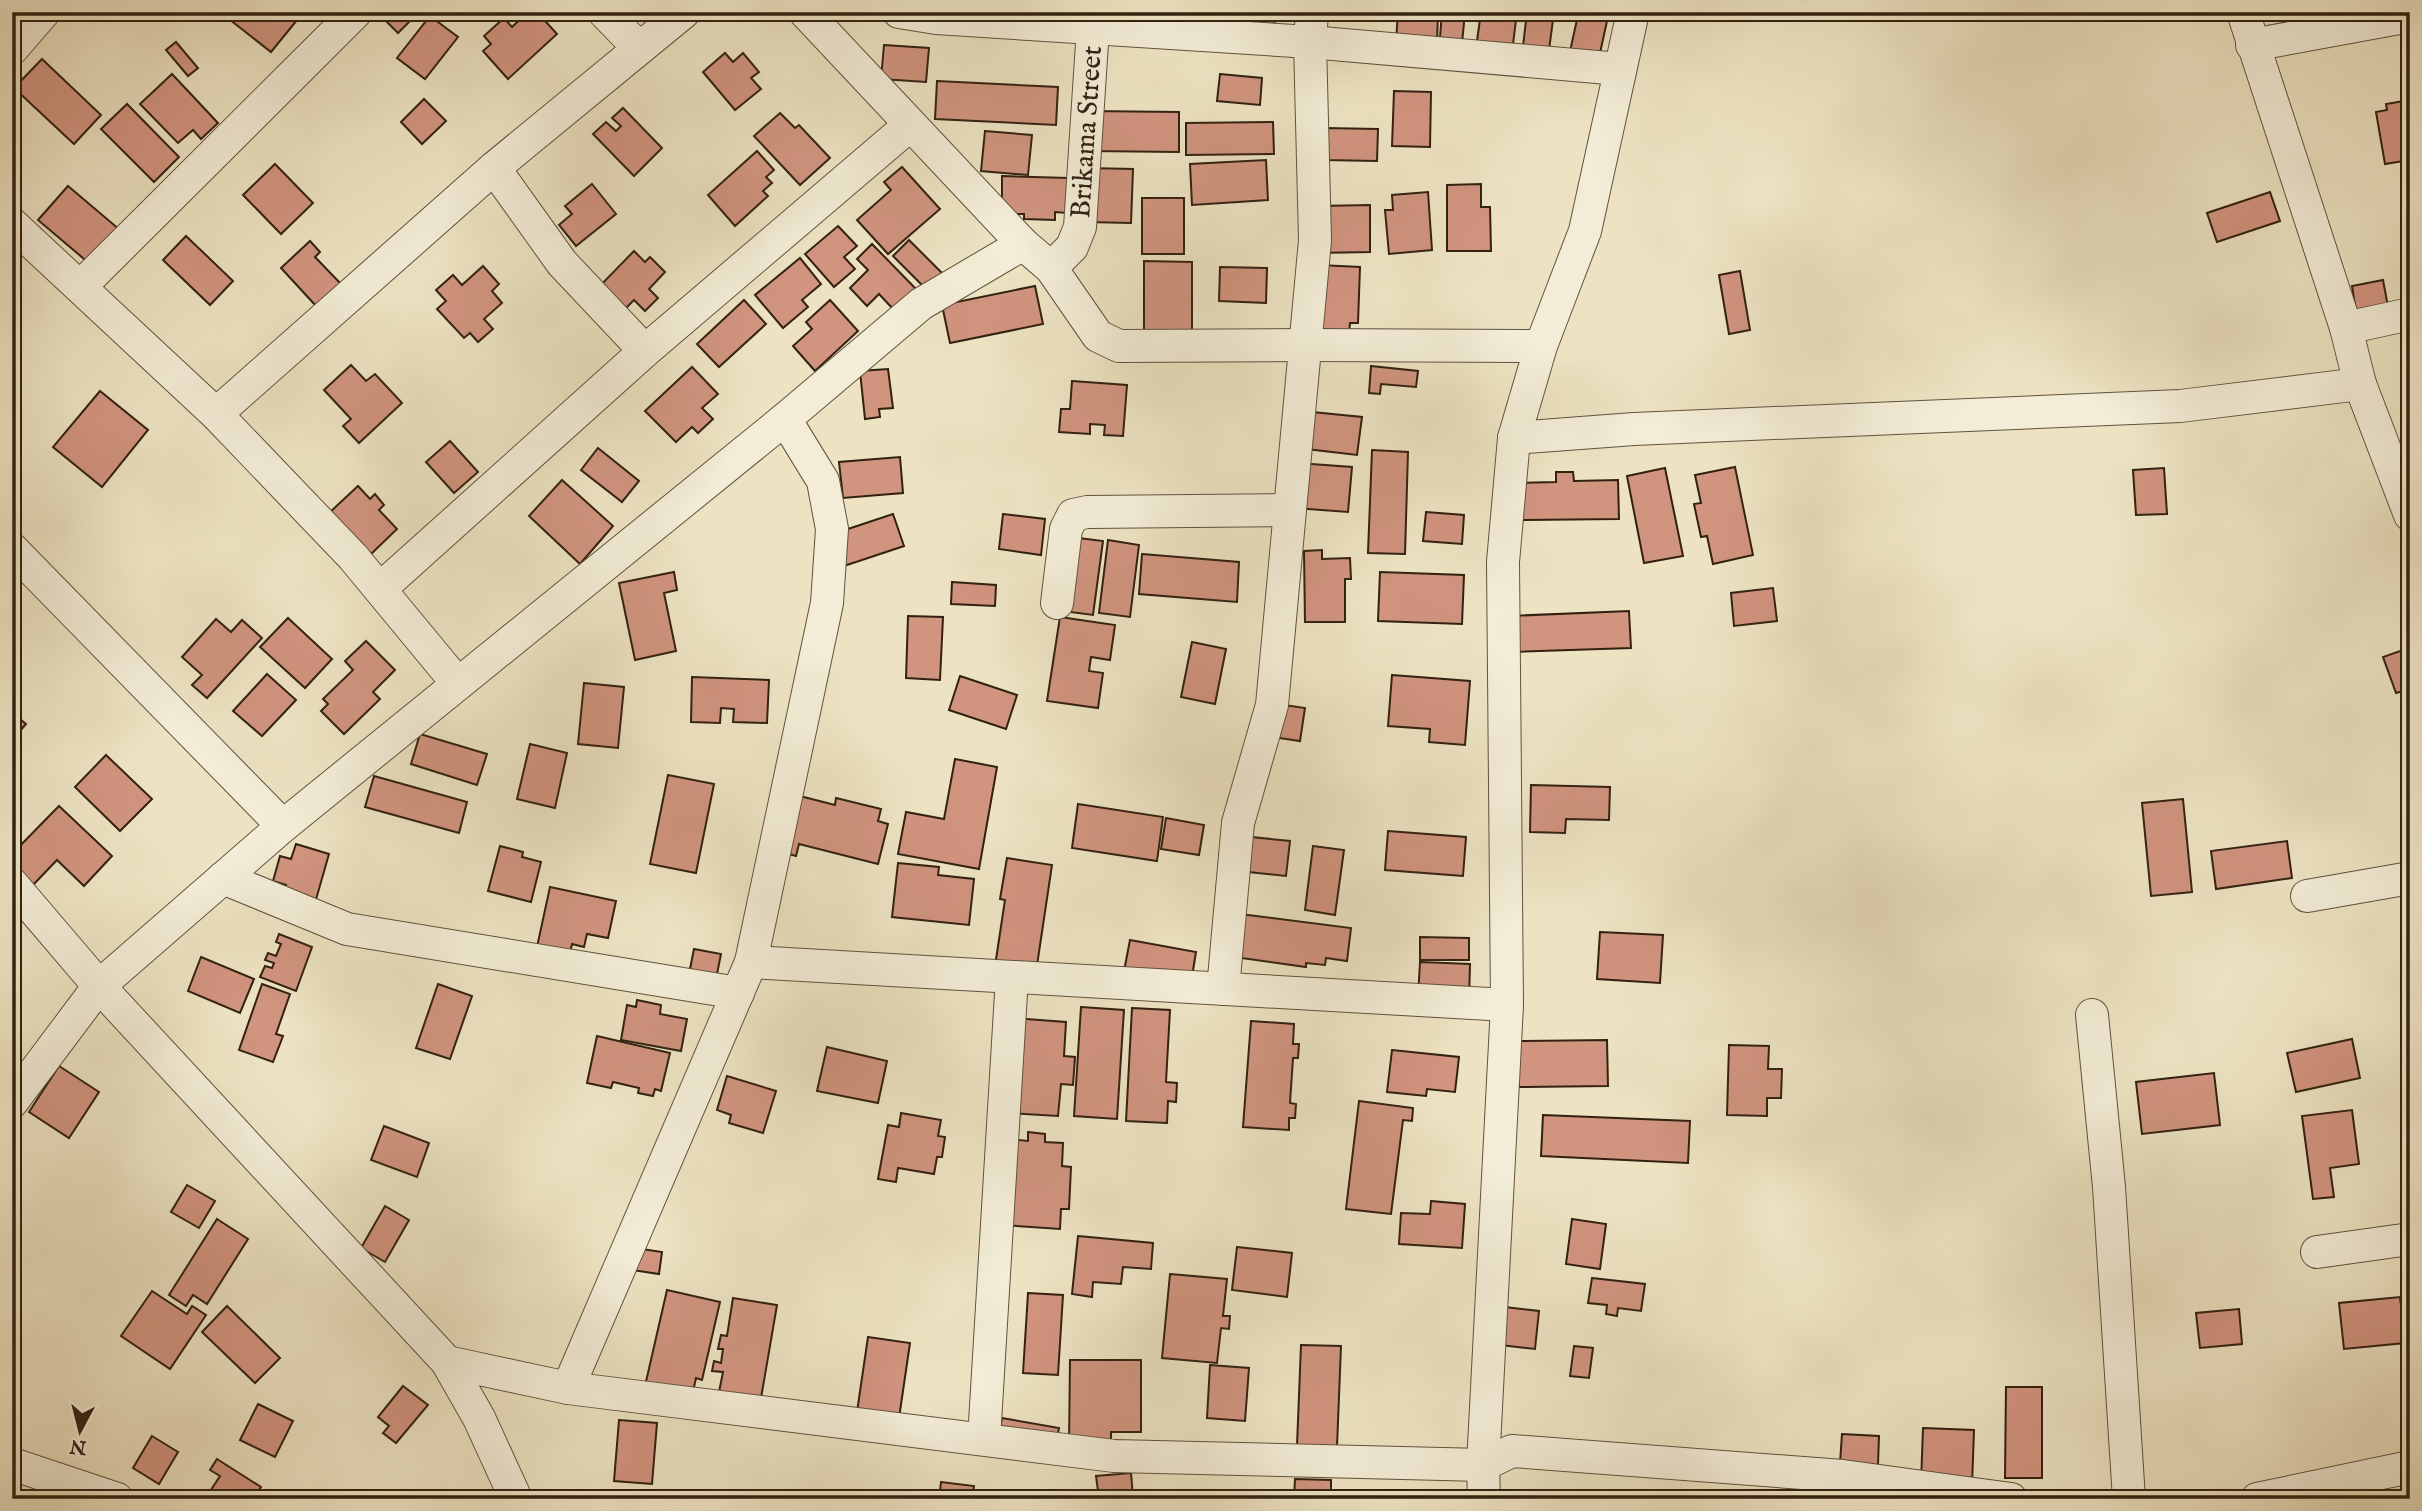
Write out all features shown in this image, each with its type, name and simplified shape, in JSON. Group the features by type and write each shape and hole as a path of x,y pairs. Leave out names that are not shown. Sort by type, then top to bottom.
{"street":[{"path":"12,49 44,12"},
{"path":"81,286 356,12"},
{"path":"604,12 639,48"},
{"path":"216,414 494,168 684,12"},
{"path":"805,12 1023,244 1051,268 1098,336 1119,346 1541,346"},
{"path":"899,12 1311,27 1620,69"},
{"path":"1484,1499 1483,1465 1507,1005 1503,562 1514,438 1541,346 1585,231 1633,12"},
{"path":"2243,12 2346,328 2360,384 2410,515"},
{"path":"2252,45 2410,16"},
{"name":"Brikama Street","path":"1051,268 1072,247 1080,227 1094,20"},
{"path":"1223,989 1238,823 1272,705 1315,240 1311,27"},
{"path":"380,589 645,351 911,125"},
{"path":"494,168 562,263 645,351"},
{"path":"12,224 216,414 353,557 458,684"},
{"path":"12,1102 99,986 283,826 785,419 921,304 1023,244"},
{"path":"2346,328 2410,314"},
{"path":"1514,438 1634,429 2180,407 2360,384"},
{"path":"568,1388 751,962 809,695 828,591 832,528 823,481 785,419"},
{"path":"1057,603 1066,529 1073,515 1087,512 1289,510"},
{"path":"12,549 283,826"},
{"path":"223,878 347,929 738,993"},
{"path":"2307,896 2410,878"},
{"path":"12,884 99,986 447,1362 479,1418 516,1499"},
{"path":"751,962 1507,1005"},
{"path":"984,1439 1012,977"},
{"path":"2092,1015 2109,1186 2129,1499"},
{"path":"2317,1252 2410,1239"},
{"path":"447,1362 568,1388 1114,1456 1483,1465 1512,1451 1843,1476 2011,1499"},
{"path":"12,1464 117,1499"},
{"path":"2257,1499 2410,1467"}],"building":[{"path":"234,12 302,14 271,52 229,19"},
{"path":"387,12 419,12 398,33 382,17"},
{"path":"528,12 537,12 557,34 508,79 483,51 491,44 484,36 504,18 512,27"},
{"path":"1241,12 1276,12 1274,27 1240,24"},
{"path":"1398,12 1438,12 1437,43 1396,41"},
{"path":"1442,12 1465,13 1461,53 1439,50"},
{"path":"1481,12 1517,12 1512,52 1476,48"},
{"path":"1527,12 1554,12 1548,58 1522,55"},
{"path":"1565,12 1609,12 1598,62 1569,56 1578,15"},
{"path":"1650,12 1723,12 1723,20 1649,16"},
{"path":"1735,12 1815,12 1736,20"},
{"path":"430,16 458,37 425,79 397,58"},
{"path":"176,42 198,68 188,76 166,50"},
{"path":"884,45 929,48 926,82 881,79"},
{"path":"725,53 733,62 743,53 759,72 751,78 761,89 735,110 703,72"},
{"path":"42,59 101,115 74,144 14,88"},
{"path":"172,74 218,123 201,139 193,130 178,143 140,104"},
{"path":"1220,74 1262,78 1260,105 1217,101"},
{"path":"937,81 1058,87 1056,125 935,119"},
{"path":"1394,91 1431,92 1430,147 1392,146"},
{"path":"424,99 446,121 422,144 401,122"},
{"path":"2410,100 2410,160 2385,164 2376,112 2387,110 2386,104"},
{"path":"127,104 179,157 154,182 101,129"},
{"path":"623,108 662,148 634,176 593,134 606,122 616,131 621,126 612,118"},
{"path":"1089,111 1179,112 1179,152 1089,151"},
{"path":"780,113 795,128 799,125 830,158 800,185 754,136"},
{"path":"1273,122 1274,154 1186,155 1186,123"},
{"path":"1324,128 1378,129 1377,161 1324,160"},
{"path":"985,131 1032,135 1028,175 981,171"},
{"path":"757,151 774,170 766,177 772,183 763,191 768,196 735,226 708,195"},
{"path":"1266,160 1268,200 1192,205 1190,164"},
{"path":"275,164 313,203 281,234 243,195"},
{"path":"902,167 940,209 888,254 857,220 891,190 884,182"},
{"path":"1087,168 1133,169 1131,223 1086,222"},
{"path":"1002,176 1068,178 1067,213 1055,212 1055,220 1024,219 1024,214 1002,214"},
{"path":"592,184 616,214 576,246 559,225 572,214 565,206"},
{"path":"1481,184 1481,207 1490,207 1491,251 1447,251 1447,185"},
{"path":"68,186 120,230 90,264 38,220"},
{"path":"1428,192 1432,250 1389,254 1385,210 1393,210 1392,195"},
{"path":"2270,192 2280,221 2217,242 2207,213"},
{"path":"1142,198 1184,198 1184,254 1142,254"},
{"path":"1370,205 1370,252 1317,253 1317,206"},
{"path":"838,226 857,246 844,257 855,269 834,287 805,254"},
{"path":"186,236 233,281 210,305 163,260"},
{"path":"909,240 943,274 927,290 893,256"},
{"path":"310,241 320,252 315,257 341,284 317,307 281,268"},
{"path":"872,244 916,289 894,310 879,294 867,306 850,288 868,270 857,259"},
{"path":"634,251 645,262 650,257 665,272 649,289 658,298 645,311 634,300 617,317 593,293"},
{"path":"800,258 821,284 802,300 808,307 783,328 755,295"},
{"path":"1144,261 1192,262 1192,340 1144,339"},
{"path":"1319,265 1360,267 1358,323 1350,323 1349,335 1325,335 1326,329 1316,329"},
{"path":"483,266 499,284 492,291 502,303 484,319 493,329 478,342 470,333 464,338 437,309 446,301 436,290 453,275 462,285"},
{"path":"1220,267 1267,268 1266,303 1219,301"},
{"path":"1740,271 1750,330 1729,334 1719,275"},
{"path":"2383,280 2389,312 2357,318 2352,286"},
{"path":"1035,286 1043,324 950,343 942,305"},
{"path":"744,300 766,324 719,367 697,344"},
{"path":"830,300 858,331 815,371 793,346 812,329 806,322"},
{"path":"351,365 366,381 375,374 402,403 359,443 343,426 351,419 324,390"},
{"path":"1371,366 1418,371 1416,387 1381,384 1380,394 1369,393"},
{"path":"692,367 718,394 702,408 713,419 698,433 692,427 676,442 645,411"},
{"path":"888,369 893,408 879,409 880,417 865,419 860,371"},
{"path":"1072,381 1127,385 1123,436 1104,435 1105,425 1090,424 1090,434 1059,432 1061,409 1070,409"},
{"path":"100,391 148,430 102,487 53,447"},
{"path":"1302,411 1362,417 1357,455 1298,448"},
{"path":"450,441 478,472 454,493 426,462"},
{"path":"598,448 639,481 622,502 581,470"},
{"path":"1372,450 1408,452 1405,554 1368,553"},
{"path":"900,457 903,493 843,498 839,462"},
{"path":"1298,463 1352,467 1348,512 1295,508"},
{"path":"1735,467 1753,555 1713,564 1707,536 1701,537 1694,504 1701,503 1695,475"},
{"path":"1665,468 1683,556 1644,563 1627,476"},
{"path":"2164,468 2167,514 2136,515 2133,470"},
{"path":"1556,472 1573,472 1574,481 1618,480 1619,519 1515,520 1514,483 1556,482"},
{"path":"562,480 613,526 580,564 529,516"},
{"path":"358,486 370,499 375,494 384,505 379,510 397,529 368,557 328,514"},
{"path":"1426,512 1464,515 1462,544 1423,541"},
{"path":"893,514 904,546 844,566 833,534"},
{"path":"1003,514 1045,519 1041,555 999,549"},
{"path":"1071,537 1103,541 1093,615 1062,611"},
{"path":"1108,540 1139,545 1130,617 1099,613"},
{"path":"1322,550 1322,559 1350,558 1351,579 1345,579 1345,622 1305,622 1304,551"},
{"path":"1142,554 1239,562 1237,602 1139,594"},
{"path":"674,572 677,590 664,593 676,651 635,660 619,583"},
{"path":"1380,572 1464,575 1462,624 1378,621"},
{"path":"952,582 996,585 995,606 951,604"},
{"path":"1773,588 1777,621 1734,626 1731,593"},
{"path":"1629,611 1631,648 1510,652 1509,616"},
{"path":"908,616 943,617 940,680 906,678"},
{"path":"1060,617 1115,625 1110,660 1091,657 1089,671 1103,673 1098,708 1047,701"},
{"path":"288,618 332,659 305,688 260,647"},
{"path":"216,619 231,632 242,620 262,638 207,698 192,685 202,675 182,657"},
{"path":"366,641 395,670 373,692 380,699 344,734 321,711 328,704 323,699 353,670 345,661"},
{"path":"1192,642 1226,649 1215,704 1181,697"},
{"path":"2403,650 2406,659 2410,658 2410,689 2396,693 2383,657"},
{"path":"267,674 296,700 262,736 233,711"},
{"path":"1392,675 1470,681 1465,745 1429,742 1430,729 1388,726"},
{"path":"960,676 1017,695 1006,729 949,710"},
{"path":"692,677 769,680 767,723 733,722 734,709 721,708 720,723 691,722"},
{"path":"584,683 624,687 618,748 578,744"},
{"path":"1284,705 1305,708 1300,741 1279,738"},
{"path":"12,712 26,724 12,740"},
{"path":"420,734 487,754 477,785 411,764"},
{"path":"530,744 567,753 555,808 517,799"},
{"path":"106,755 152,799 120,831 75,787"},
{"path":"955,759 997,767 979,869 898,854 906,812 944,819"},
{"path":"668,775 714,784 696,873 650,864"},
{"path":"374,776 467,802 459,833 365,807"},
{"path":"1531,785 1610,787 1609,820 1566,819 1565,833 1530,832"},
{"path":"792,794 835,805 836,798 881,809 878,821 888,824 878,864 799,844 796,856 778,851"},
{"path":"2183,799 2192,892 2151,896 2142,803"},
{"path":"1078,804 1163,817 1157,861 1072,848"},
{"path":"59,806 112,856 84,886 57,860 31,887 12,870 12,854"},
{"path":"1166,818 1204,825 1199,855 1161,849"},
{"path":"1388,831 1466,837 1463,876 1385,870"},
{"path":"1242,836 1290,841 1286,876 1239,871"},
{"path":"2287,841 2292,878 2216,889 2211,851"},
{"path":"296,844 329,854 313,910 281,900 286,885 273,881 280,856 291,859"},
{"path":"500,846 523,852 522,857 541,862 531,902 488,891"},
{"path":"1313,846 1344,850 1335,915 1305,910"},
{"path":"1007,858 1052,865 1036,972 995,966 1005,900 1000,899"},
{"path":"898,863 939,867 938,875 974,879 969,925 892,917"},
{"path":"550,887 616,901 608,938 587,934 584,947 572,944 570,954 537,947"},
{"path":"1240,914 1351,928 1347,961 1326,958 1325,965 1306,963 1306,967 1234,957"},
{"path":"1600,932 1663,935 1660,983 1597,979"},
{"path":"279,934 312,947 296,991 260,977 265,966 272,968 274,963 265,960 268,953 276,956 281,944 276,942"},
{"path":"1420,937 1469,938 1469,960 1420,960"},
{"path":"1130,940 1196,952 1191,983 1124,971"},
{"path":"694,949 721,954 715,984 688,979"},
{"path":"201,957 254,979 240,1013 188,991"},
{"path":"1420,962 1470,964 1469,1000 1418,998"},
{"path":"262,984 290,994 276,1034 283,1036 273,1062 239,1050"},
{"path":"438,984 472,996 450,1059 416,1048"},
{"path":"637,1000 661,1005 660,1014 687,1019 681,1051 621,1040 627,1005 636,1007"},
{"path":"1081,1007 1124,1010 1117,1119 1074,1116"},
{"path":"1132,1008 1170,1010 1166,1082 1177,1083 1176,1102 1168,1101 1167,1123 1126,1121"},
{"path":"1014,1018 1066,1022 1064,1056 1075,1057 1073,1085 1061,1084 1058,1116 1008,1113"},
{"path":"1251,1021 1294,1024 1293,1044 1299,1044 1298,1058 1293,1058 1290,1103 1296,1104 1295,1118 1289,1118 1289,1130 1243,1127"},
{"path":"597,1036 670,1053 661,1091 655,1089 653,1096 638,1093 639,1088 613,1082 611,1088 587,1083"},
{"path":"2352,1039 2360,1078 2296,1092 2287,1053"},
{"path":"1607,1040 1608,1086 1519,1087 1518,1041"},
{"path":"1729,1045 1769,1046 1768,1069 1782,1069 1781,1098 1767,1098 1767,1116 1727,1115"},
{"path":"827,1047 887,1061 878,1103 817,1091"},
{"path":"1392,1050 1459,1057 1455,1092 1427,1089 1426,1096 1387,1092"},
{"path":"59,1066 99,1092 69,1138 29,1112"},
{"path":"2214,1073 2220,1125 2142,1134 2136,1082"},
{"path":"727,1076 776,1091 763,1133 729,1123 731,1115 717,1110"},
{"path":"1359,1101 1413,1108 1412,1121 1403,1120 1391,1214 1346,1209"},
{"path":"2352,1110 2359,1164 2330,1168 2334,1197 2313,1199 2302,1116"},
{"path":"901,1113 941,1120 938,1136 945,1137 942,1157 937,1157 934,1174 898,1168 896,1182 878,1179 888,1125 899,1127"},
{"path":"1543,1115 1690,1121 1688,1163 1541,1156"},
{"path":"384,1126 429,1143 417,1177 371,1160"},
{"path":"1028,1132 1045,1134 1045,1142 1063,1143 1062,1166 1071,1167 1069,1209 1061,1209 1060,1229 1003,1225 1007,1139 1028,1141"},
{"path":"187,1185 215,1201 199,1228 171,1212"},
{"path":"1431,1201 1465,1204 1462,1248 1399,1244 1401,1213 1430,1214"},
{"path":"385,1206 409,1220 385,1262 361,1248"},
{"path":"217,1219 248,1239 207,1304 193,1295 186,1306 169,1295"},
{"path":"1572,1219 1606,1224 1600,1269 1566,1264"},
{"path":"1078,1236 1153,1243 1151,1269 1123,1267 1121,1284 1093,1282 1092,1297 1072,1294"},
{"path":"1237,1247 1292,1253 1287,1297 1232,1290"},
{"path":"635,1248 662,1252 659,1274 632,1270"},
{"path":"1170,1274 1227,1279 1223,1316 1230,1316 1229,1329 1221,1328 1217,1363 1162,1358"},
{"path":"1592,1278 1645,1284 1641,1311 1618,1308 1617,1316 1606,1314 1607,1305 1588,1303"},
{"path":"667,1290 720,1302 702,1380 696,1378 693,1392 645,1386"},
{"path":"152,1291 187,1314 192,1306 206,1315 170,1369 121,1336"},
{"path":"1028,1293 1063,1295 1058,1375 1023,1373"},
{"path":"2400,1297 2405,1343 2344,1349 2339,1303"},
{"path":"733,1298 777,1305 760,1404 718,1397 723,1372 712,1371 714,1361 721,1363 723,1349 718,1349 721,1335 727,1336"},
{"path":"227,1306 280,1358 255,1383 202,1332"},
{"path":"1496,1306 1539,1311 1535,1349 1492,1344"},
{"path":"2239,1309 2242,1344 2200,1348 2196,1313"},
{"path":"868,1337 910,1343 899,1418 857,1412"},
{"path":"1301,1345 1341,1346 1337,1447 1297,1446"},
{"path":"1574,1346 1593,1348 1589,1378 1570,1376"},
{"path":"1070,1360 1141,1360 1141,1432 1111,1432 1111,1446 1069,1445"},
{"path":"1210,1365 1249,1368 1245,1421 1207,1418"},
{"path":"403,1386 428,1405 396,1443 383,1433 389,1426 378,1417"},
{"path":"2006,1387 2042,1387 2042,1478 2005,1478"},
{"path":"258,1404 293,1421 275,1457 240,1440"},
{"path":"1002,1418 1059,1428 1055,1449 998,1440"},
{"path":"619,1420 657,1423 652,1484 614,1481"},
{"path":"1923,1428 1974,1430 1972,1486 1921,1484"},
{"path":"1842,1434 1879,1436 1878,1465 1840,1463"},
{"path":"152,1436 178,1452 159,1484 133,1468"},
{"path":"217,1459 261,1487 253,1499 205,1499 220,1476 210,1470"},
{"path":"1131,1473 1133,1497 1099,1499 1096,1476"},
{"path":"1295,1479 1331,1480 1331,1499 1294,1499"},
{"path":"941,1482 974,1486 972,1499 939,1499"},
{"path":"614,1491 651,1493 650,1499 614,1499"},
{"path":"1232,1493 1271,1495 1271,1499 1232,1499"}]}
